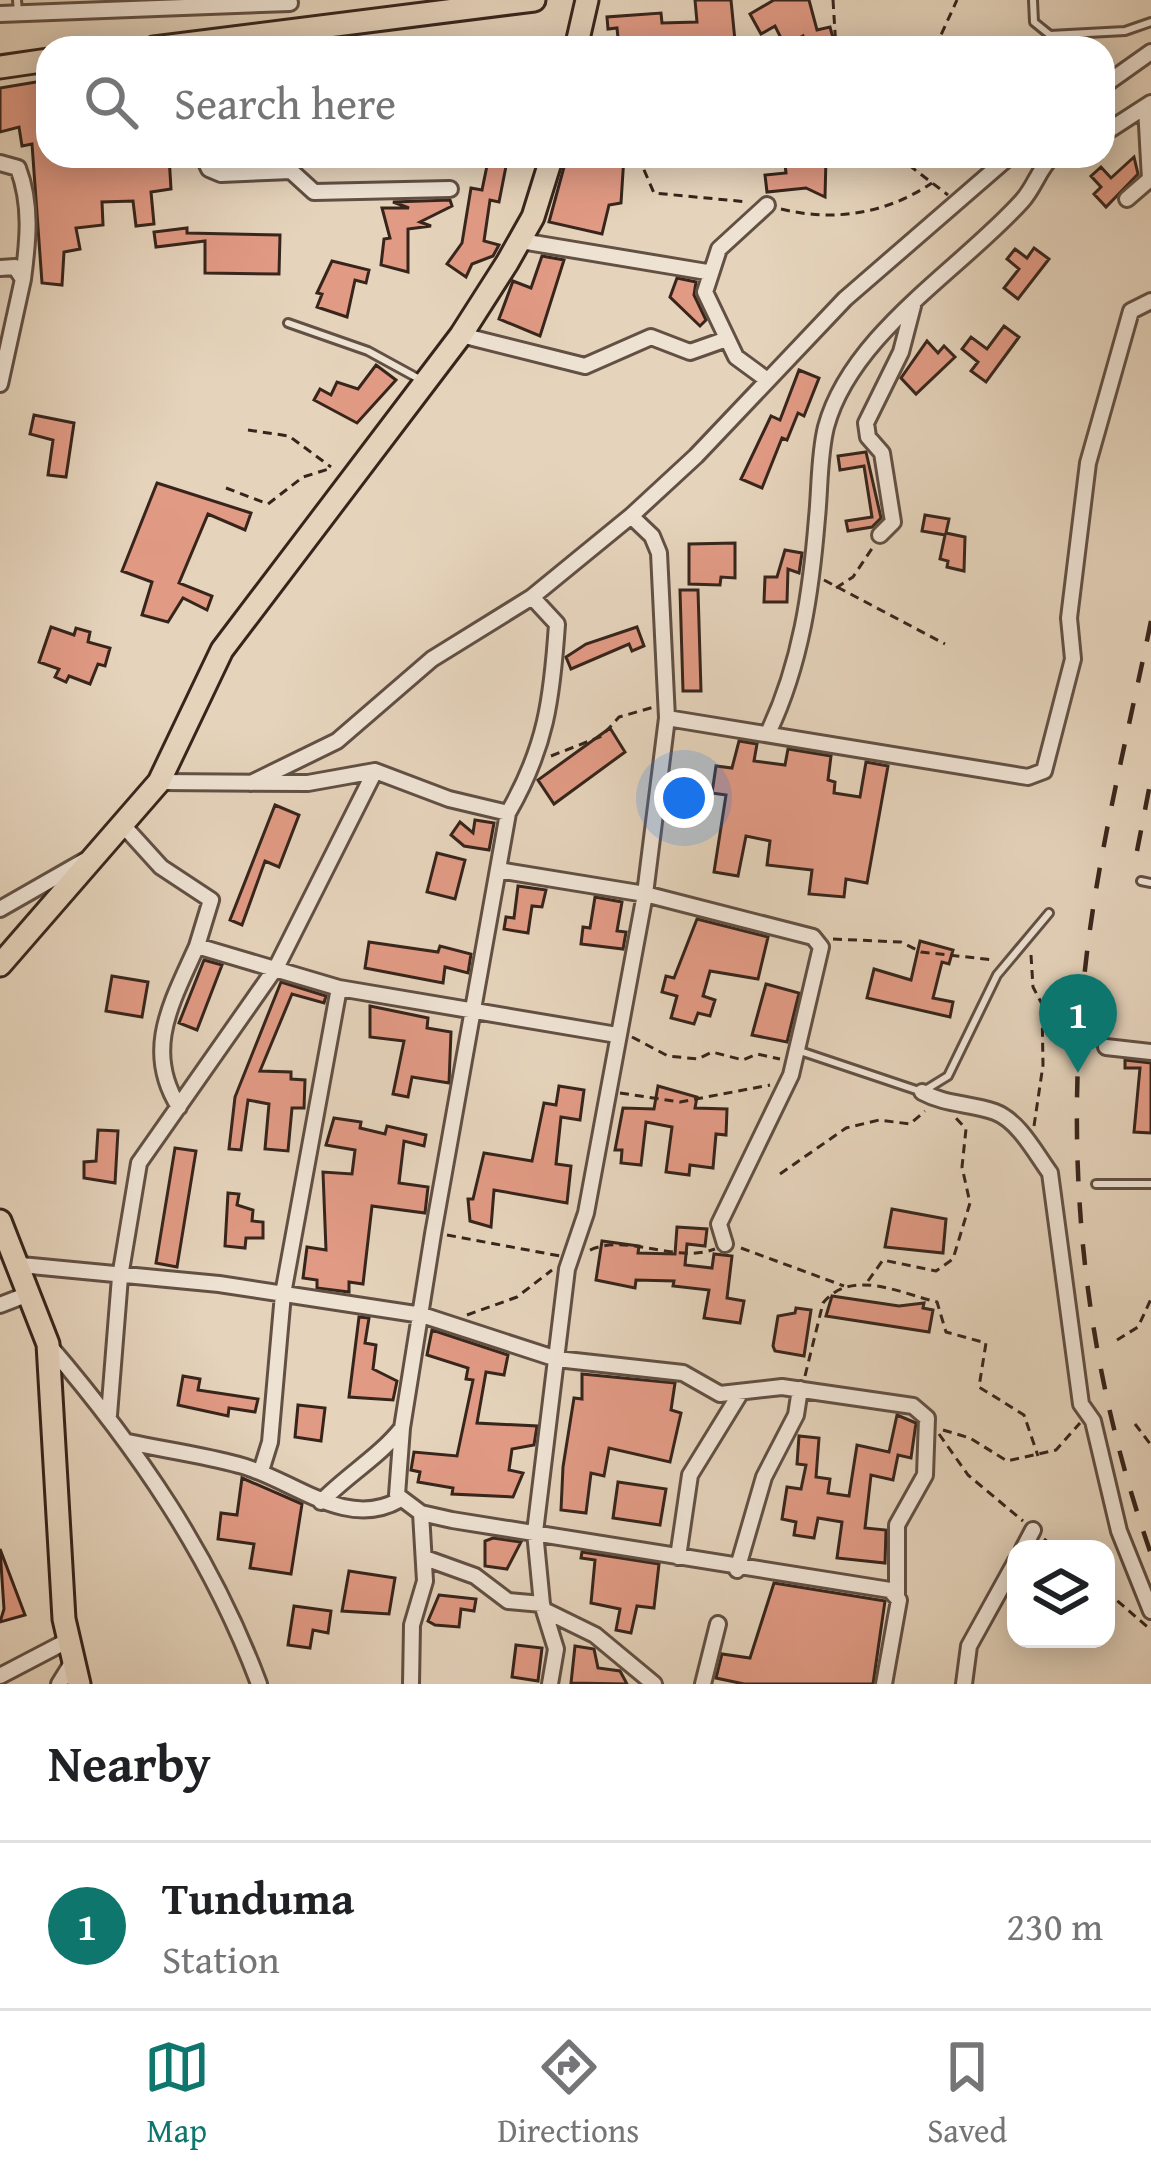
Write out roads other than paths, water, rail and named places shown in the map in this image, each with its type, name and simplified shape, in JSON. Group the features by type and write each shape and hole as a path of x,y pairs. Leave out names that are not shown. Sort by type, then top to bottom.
{"main road":[{"path":"260,36 535,0"},
{"path":"578,36 586,0"},
{"path":"0,67 36,62"},
{"path":"0,964 159,782 222,650 461,335 521,241 548,168"},
{"path":"2,1228 21,1265 48,1344 73,1663"}],"street":[{"path":"0,14 18,6 290,2 292,31"},
{"path":"1115,78 1151,52"},
{"path":"1115,126 1149,105"},
{"path":"1127,199 1150,179 1149,105"},
{"path":"0,163 18,167 29,215 23,279 0,384"},
{"path":"208,168 221,174 291,171 314,192 450,189"},
{"path":"251,783 337,741 432,659 532,597 631,516 696,456 845,299 996,168"},
{"path":"769,731 794,675 813,572 830,413 851,374 915,301 1023,200 1046,168"},
{"path":"766,205 719,249 707,272 705,292 724,340 736,357 766,379"},
{"path":"521,241 707,272"},
{"path":"0,268 15,267 23,279"},
{"path":"880,535 893,522 882,454 868,436 866,423 901,352 915,301"},
{"path":"667,711 1028,777 1044,771 1073,659 1069,618 1092,444 1131,311 1151,301"},
{"path":"461,335 585,366 651,338 695,352 724,340"},
{"path":"550,1684 556,1649 544,1608 536,1532 572,1255 645,894 667,711 659,553 652,536 631,516"},
{"path":"399,1500 402,1428 508,813 538,760 557,626 532,597"},
{"path":"159,782 308,783 375,771 449,799 508,813"},
{"path":"109,1415 120,1277 135,1174 277,966 375,771"},
{"path":"122,824 161,867 211,900 197,946 171,1002 158,1057 164,1082 179,1107"},
{"path":"0,909 94,856"},
{"path":"498,870 645,894 813,938 823,953 794,1063 719,1224 725,1244"},
{"path":"197,946 340,988 618,1033"},
{"path":"261,1472 270,1442 283,1294 340,988"},
{"path":"1106,1047 1151,1052"},
{"path":"930,1098 999,1113 1027,1138 1036,1159 1050,1173 1078,1384 1124,1547 1151,1611"},
{"path":"21,1265 283,1294 422,1316 557,1359 683,1372 720,1394 801,1389 914,1406 931,1423 925,1475 897,1525 897,1595 884,1684"},
{"path":"0,1305 32,1293"},
{"path":"48,1344 109,1415 208,1567 259,1684"},
{"path":"737,1570 764,1478 796,1415 801,1389"},
{"path":"678,1556 690,1475 741,1392"},
{"path":"322,1502 348,1475 384,1450 402,1428"},
{"path":"128,1442 261,1472 322,1502 371,1508 399,1500 422,1513 737,1570 848,1582 897,1595"},
{"path":"411,1684 412,1625 425,1558 422,1513"},
{"path":"1028,1540 1033,1530"},
{"path":"425,1558 475,1576 508,1601 544,1608 595,1635 654,1684"},
{"path":"964,1684 969,1646 1007,1577"},
{"path":"703,1684 718,1624"},
{"path":"0,1676 73,1663"},
{"path":"59,1684 73,1663"}],"lane":[{"path":"1033,0 1034,22 1050,35 1125,31 1151,22"},
{"path":"288,323 368,351 424,382"},
{"path":"1141,881 1151,883"},
{"path":"794,1063 930,1098 948,1076 979,1007 1049,913"},
{"path":"1096,1184 1151,1184"}],"railway":[{"path":"1151,621 1089,934 1077,1125 1079,1198 1096,1342 1110,1413 1151,1554"},
{"path":"1137,851 1151,779"}],"place":[{"name":"Tunduma","path":"1078,1073"}]}
